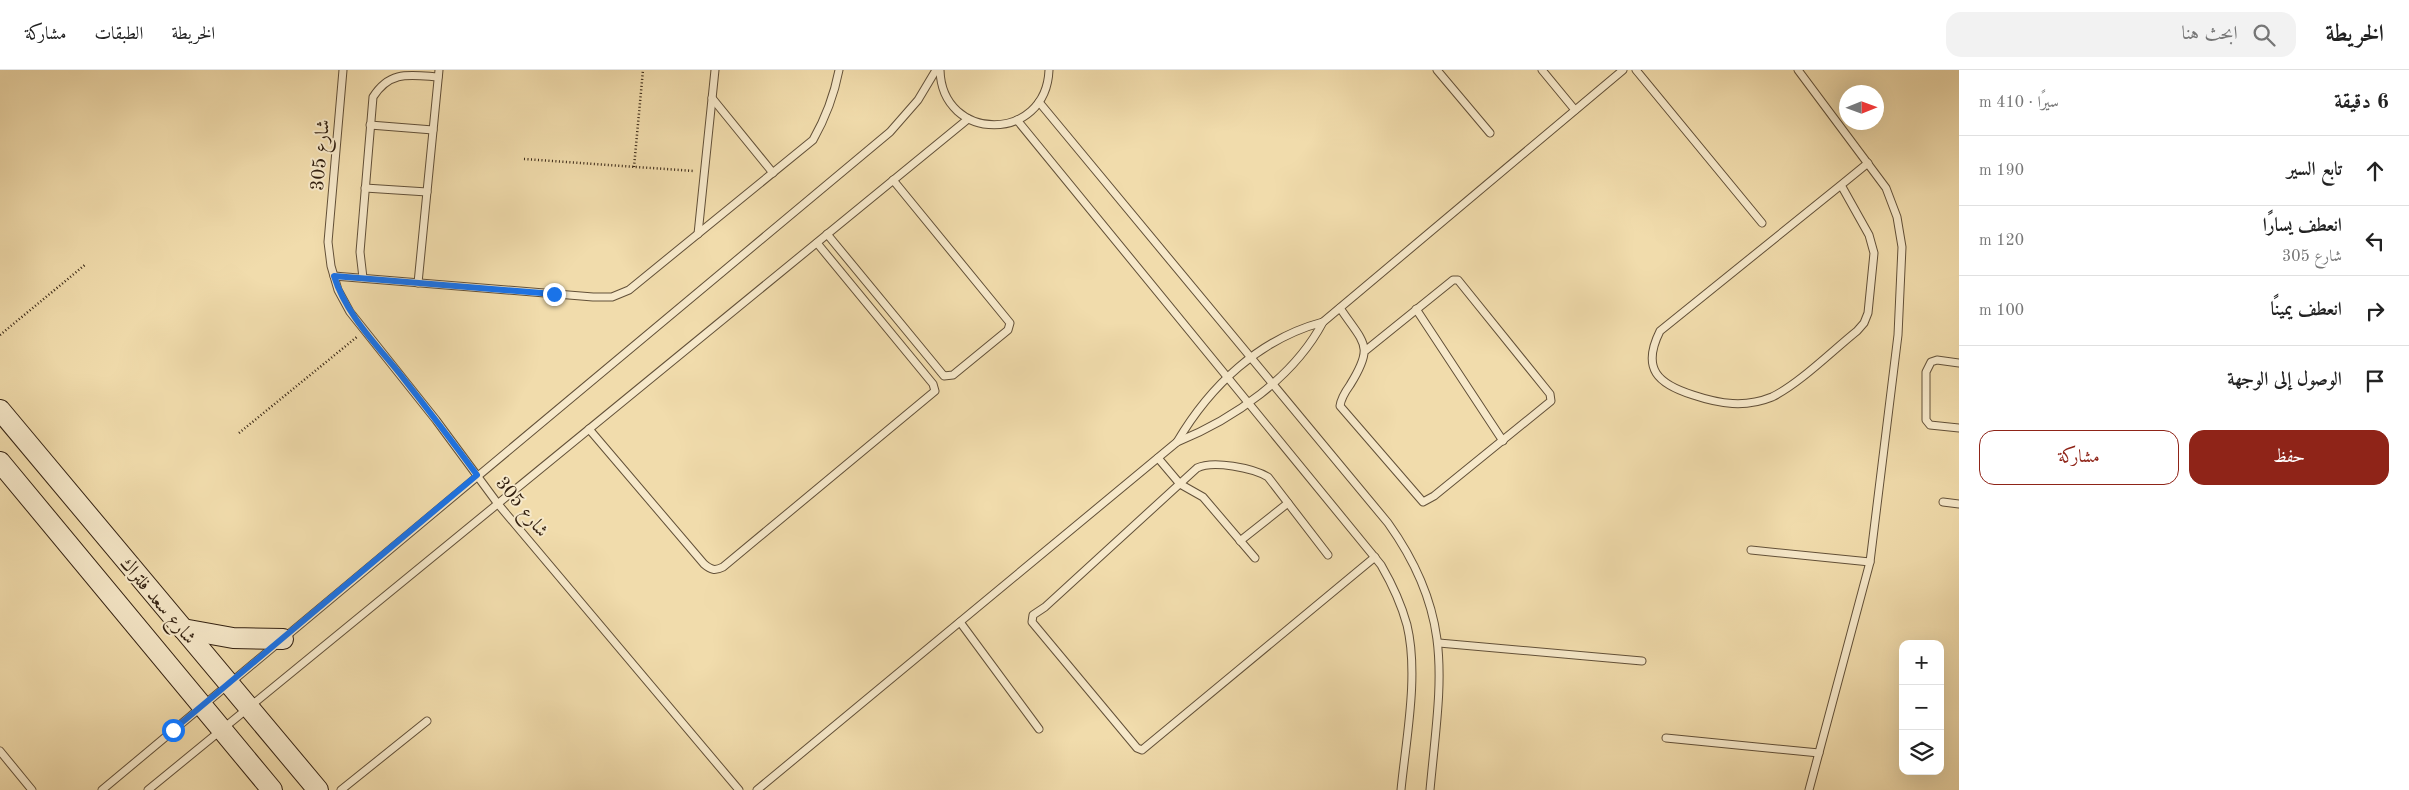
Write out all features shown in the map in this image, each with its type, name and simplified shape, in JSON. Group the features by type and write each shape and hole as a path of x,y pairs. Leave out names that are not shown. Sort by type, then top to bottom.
{"street":[{"name":"شارع سعد فلتراك","path":"0,410 318,790"},
{"name":"شارع سعد فلتراك","path":"0,462 272,790"},
{"path":"183,629 233,638 283,638"}],"lane":[{"name":"شارع 305","path":"343,70 328,242 338,290 350,312 498,504 739,790"},
{"path":"698,234 715,70"},
{"path":"334,276 612,297 629,290 813,140 835,92 839,70"},
{"path":"102,790 890,132 918,100 936,70"},
{"path":"940,70 940,80 945,96 955,109 968,119 992,126 1026,116 1039,102 1046,88 1049,70"},
{"path":"1437,70 1490,133"},
{"path":"1542,70 1575,110"},
{"path":"1177,442 1215,425 1249,402 1288,371 1302,356 1323,322 1623,70"},
{"path":"1636,70 1762,223"},
{"path":"1798,70 1886,188 1897,217 1902,247 1898,335 1870,562 1819,753 1811,790"},
{"path":"363,278 360,252 373,97 380,85 391,78 405,75 439,74 418,283"},
{"path":"712,98 772,173"},
{"path":"1039,102 1252,357 1271,383 1388,523 1407,549 1421,577 1432,607 1439,642 1441,669 1430,790"},
{"path":"148,790 968,119"},
{"path":"1017,120 1375,557 1397,594 1407,626 1412,658 1401,790"},
{"path":"370,125 433,130"},
{"path":"1841,185 1870,235 1874,253 1868,313 1864,323 1857,331 1788,387 1772,396 1754,402 1735,404 1716,402 1671,388 1659,377 1652,362 1652,346 1660,332 1868,163"},
{"path":"827,234 944,376 953,375 1008,330 1010,323 893,180"},
{"path":"365,188 427,192"},
{"path":"589,429 704,564 709,569 717,570 723,567 935,391 933,384 817,243"},
{"path":"1340,308 1361,339 1365,351 1362,365 1343,396 1340,406 1343,412 1423,502 1548,404 1550,394 1458,280 1453,280 1365,351"},
{"path":"1416,310 1503,440"},
{"path":"757,790 1177,442 1200,408 1228,377 1252,357 1285,335 1323,322"},
{"path":"1959,363 1937,360 1931,362 1926,372 1926,420 1930,425 1959,428"},
{"path":"1158,458 1180,484 1203,497 1255,558"},
{"path":"1328,555 1273,483 1262,474 1217,464 1204,465 1198,468 1033,615 1032,622 1139,750 1146,748 1375,557"},
{"path":"1240,541 1288,502"},
{"path":"1943,502 1959,504"},
{"path":"1751,550 1870,562"},
{"path":"960,622 1039,728"},
{"path":"1439,642 1642,661"},
{"path":"341,790 427,721"},
{"path":"1666,738 1819,753"},
{"path":"0,751 32,790"}],"path":[{"path":"634,166 643,70"},
{"path":"524,159 704,171"},
{"path":"0,335 86,264"},
{"path":"239,433 365,330"}],"route":[{"path":"173,730 477,475 350,312 338,290 334,276 554,294"}]}
